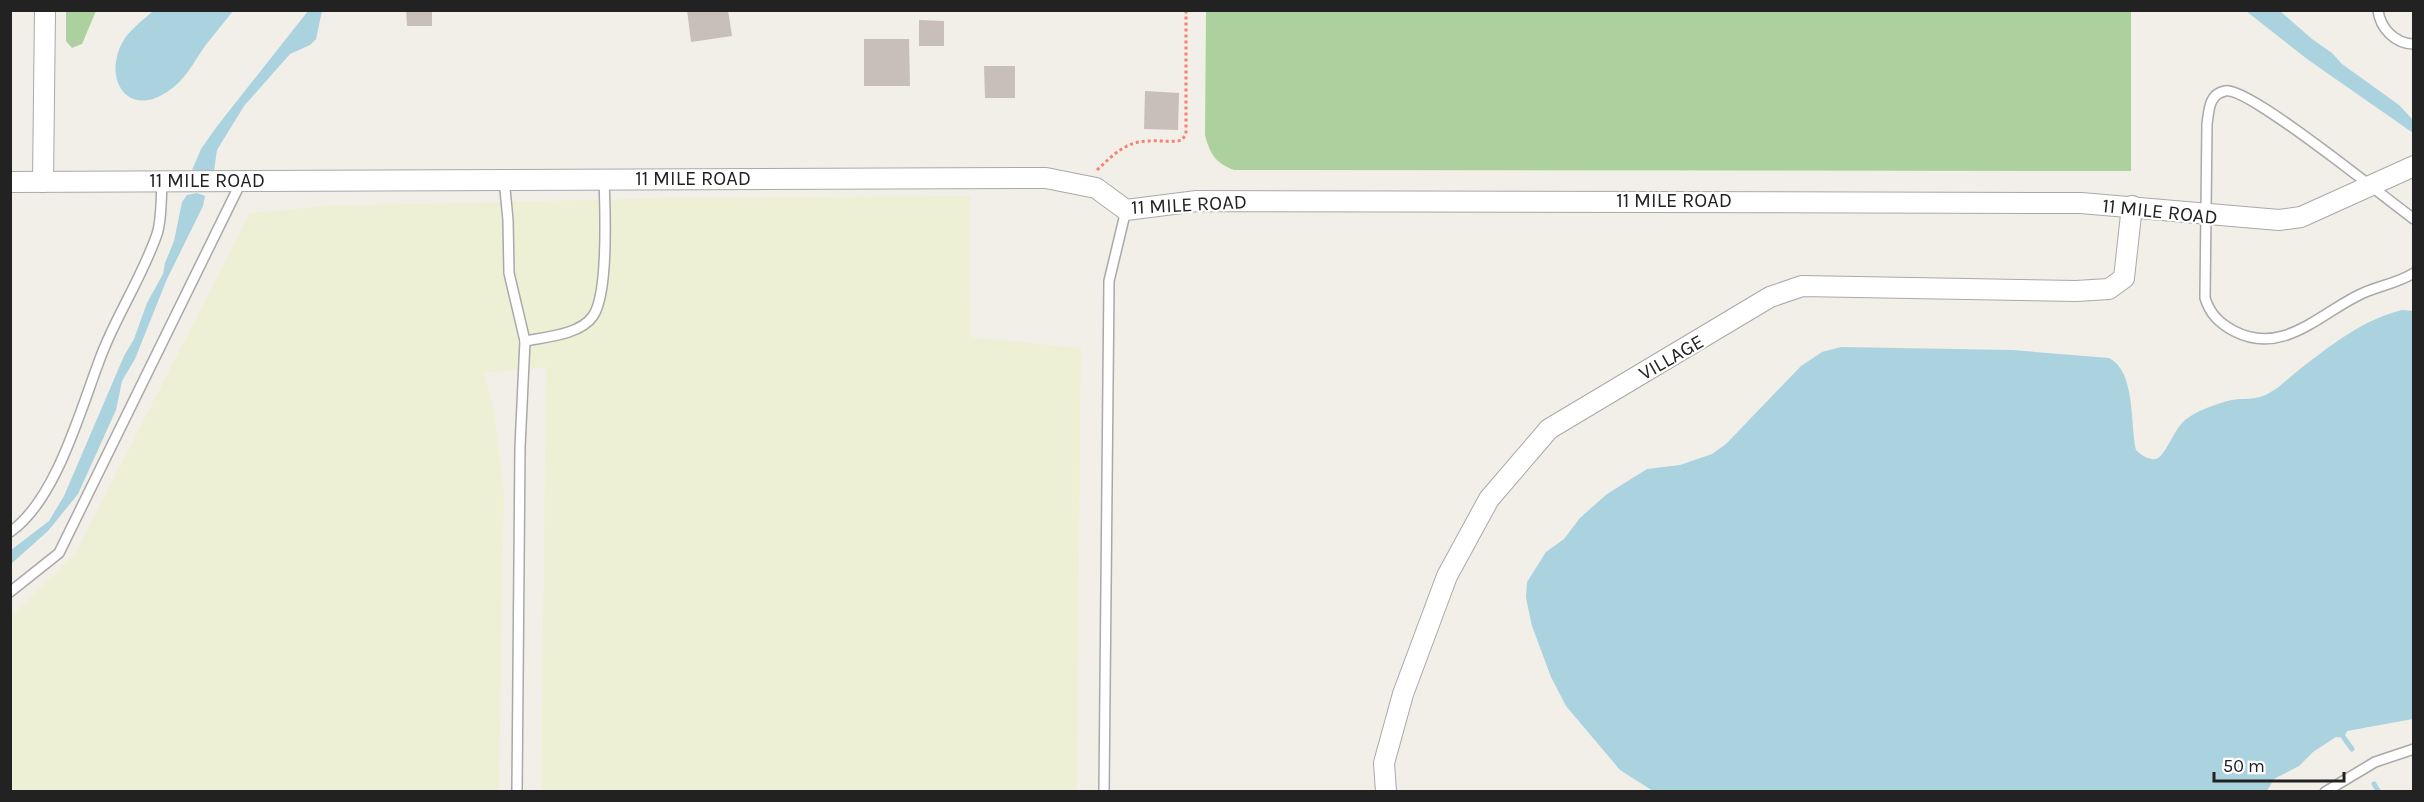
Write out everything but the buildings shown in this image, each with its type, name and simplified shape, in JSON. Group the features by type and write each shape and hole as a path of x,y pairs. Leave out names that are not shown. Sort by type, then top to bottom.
{"street":[{"path":"43,182 45,10"},
{"name":"11 MILE ROAD","path":"10,182 1046,178 1082,184 1107,194 1126,210 1165,203 1233,201 1784,200 2081,203 2280,220 2301,217 2414,166"},
{"name":"VILLAGE","path":"1386,792 1384,763 1403,694 1447,576 1489,499 1549,429 1770,297 1802,286 2076,291 2109,289 2124,278 2132,206"}],"lane":[{"path":"2378,10 2383,26 2394,38 2414,44"},
{"path":"2414,219 2367,186 2295,128 2243,94 2227,90 2211,101 2205,298 2210,313 2227,327 2246,337 2263,340 2286,336 2313,325 2359,295 2400,282 2414,273"},
{"path":"504,179 509,273 525,341 520,447 517,792"},
{"path":"525,341 570,330 592,317 598,304 605,251 604,179"},
{"path":"10,532 21,524 34,507 55,473 75,431 103,349 132,293 158,232 162,180"},
{"path":"10,592 59,553 243,180"},
{"path":"1104,792 1110,280 1126,210"},
{"path":"2325,792 2375,762 2414,749"}],"path":[{"path":"1082,184 1122,148 1136,142 1174,142 1182,140 1186,134 1186,10"}],"green space":[{"path":"66,11 96,11 82,44 72,48 66,41"},
{"path":"1206,11 2131,11 2131,171 1234,170 1214,157 1205,135"},
{"path":"970,196 971,337 1081,348 1077,791 541,791 546,367 484,373 494,409 504,493 499,791 11,792 11,617 76,552 250,213 326,206 666,198"}],"water":[{"path":"153,11 233,11 179,83 153,99 141,101 131,98 118,82 117,57 128,34"},
{"path":"308,11 322,11 316,39 310,45 290,54 244,106 217,150 214,171 192,170 201,149 218,125"},
{"path":"2246,11 2280,11 2332,53 2342,64 2399,105 2413,120 2413,133 2307,59"},
{"path":"197,193 205,196 203,206 167,279 135,359 122,381 116,410 78,494 48,531 11,564 11,550 49,521 64,496 124,356 134,339 147,303 163,274 174,241 182,202 187,195"},
{"path":"2402,310 2414,311 2413,719 2347,731 2344,738 2336,737 2313,752 2299,766 2274,779 2267,791 1653,791 1620,770 1566,706 1551,677 1532,626 1526,598 1527,582 1546,552 1564,539 1580,518 1607,494 1647,469 1680,465 1712,454 1726,444 1801,366 1822,352 1841,347 2012,350 2109,358 2118,365 2128,386 2136,450 2145,457 2156,459 2163,453 2185,420 2220,403 2263,396 2348,334 2374,320"}],"waterway":[{"path":"2344,738 2352,749"},
{"path":"2374,784 2379,792"}]}
